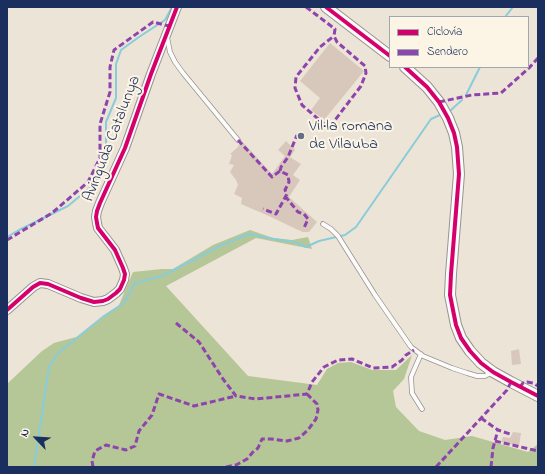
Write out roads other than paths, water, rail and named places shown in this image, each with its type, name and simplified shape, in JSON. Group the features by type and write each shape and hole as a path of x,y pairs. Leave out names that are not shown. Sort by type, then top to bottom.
{"street":[{"name":"Avinguda Catalunya","path":"7,310 33,287 40,284 48,284 94,302 108,299 120,289 125,274 115,250 98,228 97,211 124,148 150,74 177,7"},
{"path":"326,7 389,55"},
{"path":"405,68 423,83 432,94 445,114 454,133 457,147 459,174 450,274 450,295 452,311 458,331 470,351 481,363 493,372 538,396"}],"lane":[{"path":"167,33 170,52 175,62 238,140"},
{"path":"323,224 338,236 374,296 411,347 421,354 452,368 477,376 485,376 493,372"},
{"path":"421,354 411,377 412,393 422,409"}],"waterway":[{"path":"7,237 68,206 92,186 106,163 106,122 116,98 116,64 121,50 165,20 172,7"},
{"path":"506,16 513,7"},
{"path":"466,95 480,68"},
{"path":"451,110 462,100"},
{"path":"34,467 49,367 58,353 104,316 124,303 135,283 162,276 220,246 249,234 295,242 306,247 319,241 345,235 356,227 431,119 440,115"}],"place":[{"name":"Vil·la romana de Vilauba","path":"301,136"}]}
